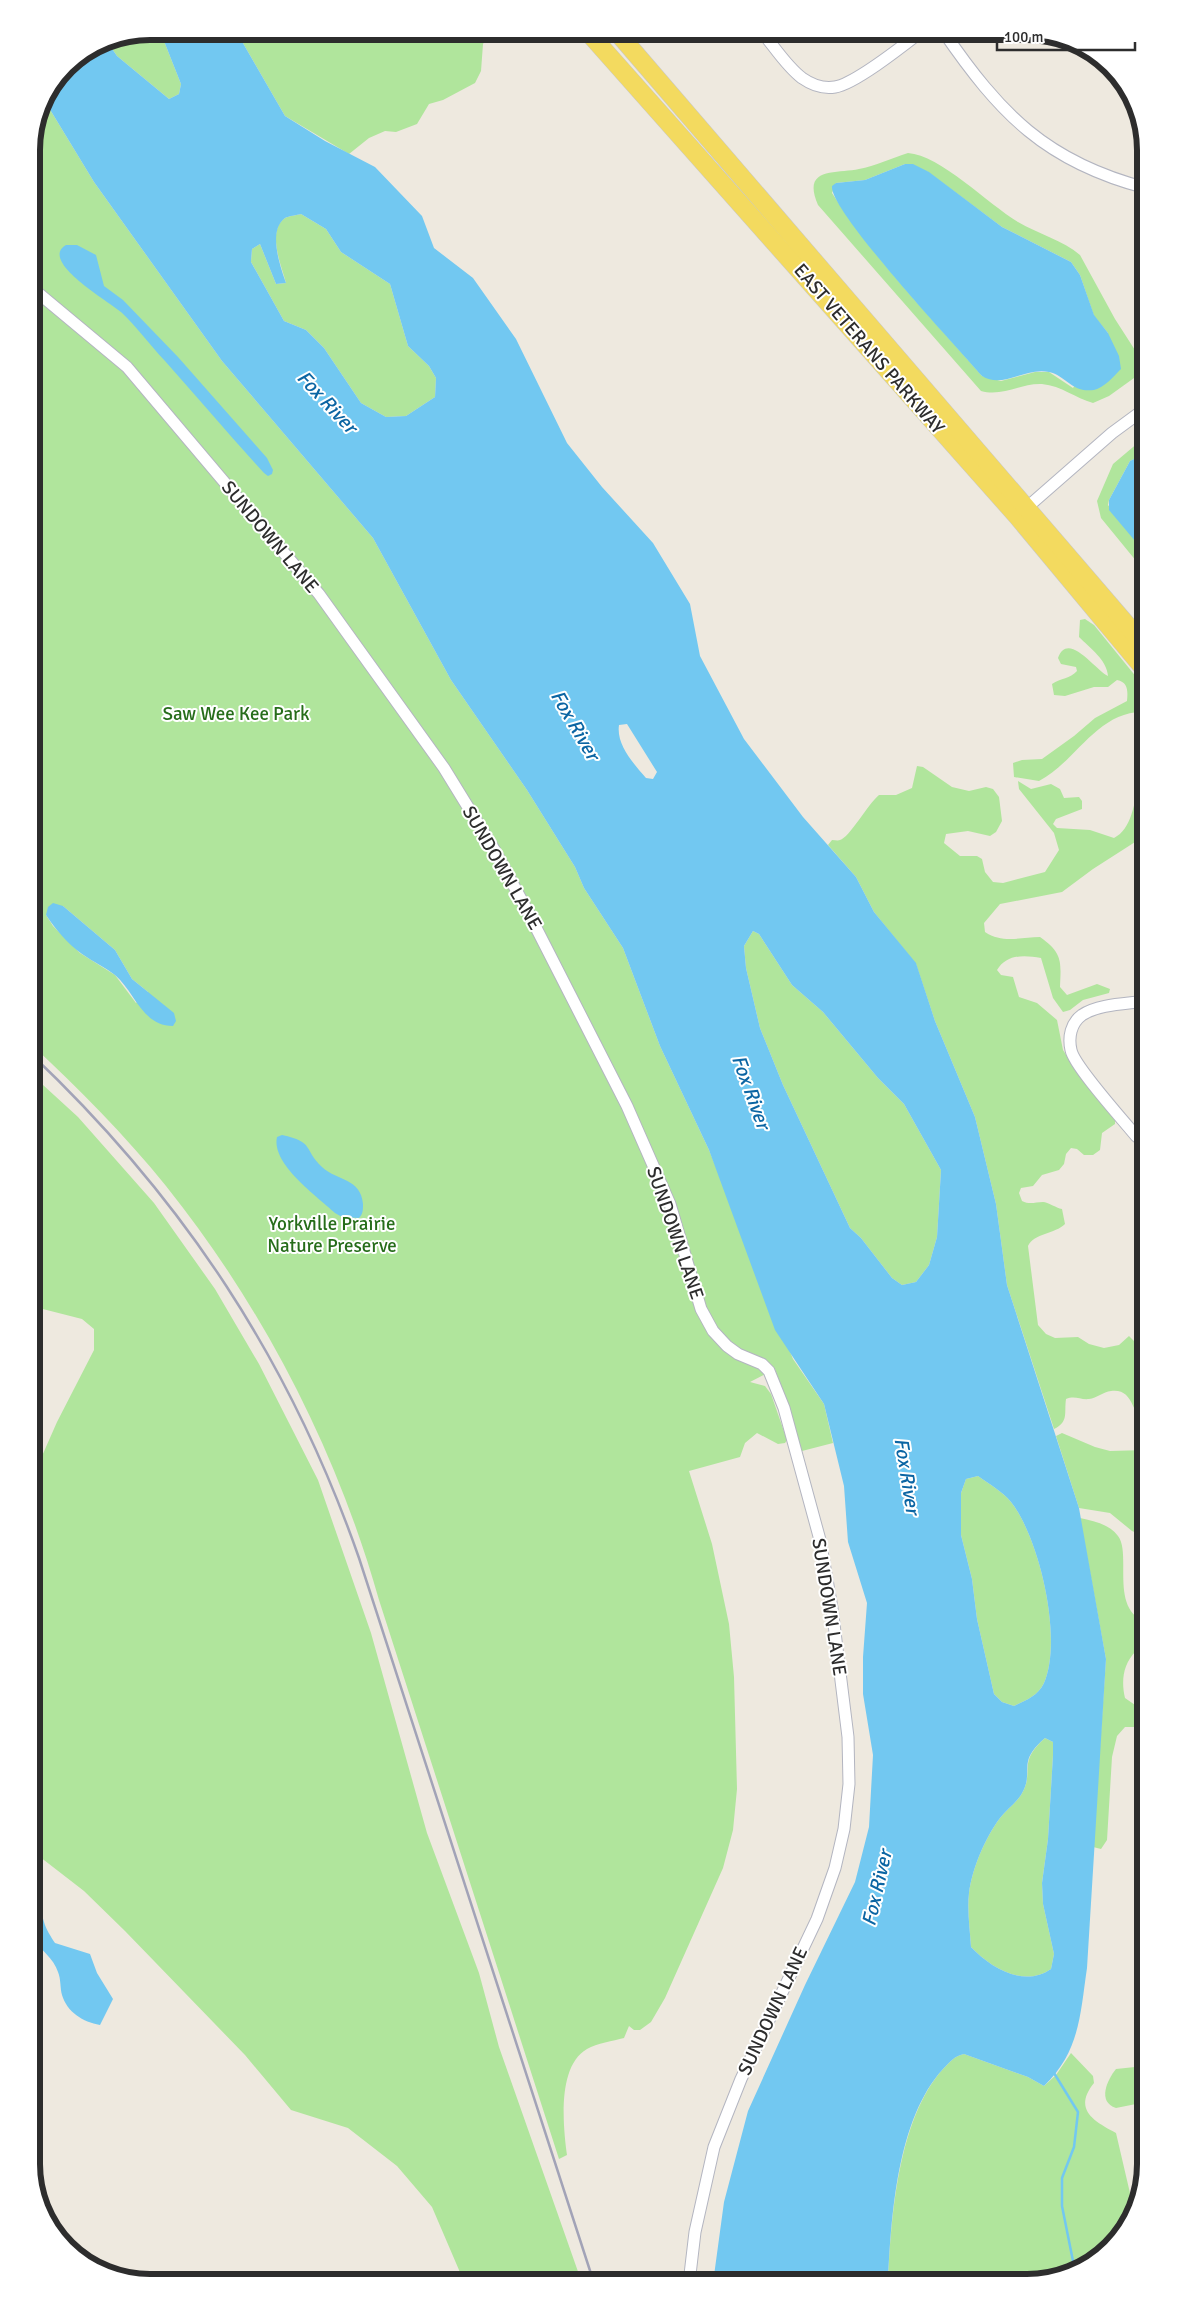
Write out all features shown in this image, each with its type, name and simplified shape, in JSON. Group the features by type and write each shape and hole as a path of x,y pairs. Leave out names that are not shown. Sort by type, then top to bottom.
{"main road":[{"name":"EAST VETERANS PARKWAY","path":"595,40 1137,637"},
{"name":"EAST VETERANS PARKWAY","path":"624,40 1022,512 1137,659"}],"street":[{"path":"768,40 799,75 815,85 830,87 843,85 856,78 911,40"},
{"path":"949,40 988,94 1020,125 1054,150 1090,170 1137,185"},
{"name":"SUNDOWN LANE","path":"40,294 127,367 319,594 444,768 495,851 528,910 627,1106 670,1204 699,1302 708,1322 727,1346 762,1364 769,1371 784,1408 820,1540 832,1608 848,1737 849,1784 844,1828 835,1868 817,1919 741,2079 714,2147 696,2232 690,2274"},
{"path":"1022,512 1112,433 1137,415"},
{"path":"1137,1002 1099,1008 1083,1015 1074,1024 1070,1036 1071,1051 1080,1066 1137,1137"}],"green space":[{"path":"164,40 181,84 179,94 169,99 117,56 111,47 135,41"},
{"path":"241,40 485,40 483,44 481,71 475,83 443,100 429,104 417,124 396,132 385,131 369,138 349,154 285,116"},
{"path":"49,107 94,182 222,361 373,538 451,680 527,790 575,867 584,888 623,948 660,1046 709,1150 793,1359 824,1404 833,1443 802,1451 775,1369 750,1382 765,1386 771,1394 787,1440 785,1443 778,1444 757,1433 745,1443 740,1457 689,1471 712,1544 729,1624 734,1677 737,1789 733,1830 723,1868 665,1998 651,2022 640,2030 634,2030 629,2026 624,2038 591,2047 577,2057 566,2082 564,2098 564,2129 567,2155 559,2159 362,1544 342,1489 319,1435 265,1331 201,1232 166,1186 84,1095 40,1053 40,143","holes":["63,906 115,950 132,979 148,992 136,1003 115,975 80,953 53,926 46,915"]},
{"path":"908,153 921,156 949,171 1018,222 1066,245 1080,255 1115,319 1137,353 1137,376 1109,396 1093,403 1056,387 1042,384 997,392 981,391 818,205 814,184 818,178 832,172 865,168","holes":["905,164 928,172 1002,227 1071,262 1080,275 1094,316 1108,333 1073,388 1049,372 1035,372 1001,381 982,376 884,264 832,193 836,183 865,180"]},
{"path":"301,214 326,229 341,252 390,284 408,346 429,366 436,378 435,397 406,416 386,417 361,403 324,348 306,330 284,321 251,262 252,249 260,244 276,284 286,283 277,249 277,231 279,224 285,218"},
{"path":"1137,444 1137,458 1130,461 1108,505 1137,543 1137,562 1101,518 1097,501 1113,464"},
{"path":"1085,619 1094,625 1137,678 1137,713 1129,713 1114,719 1101,728 1088,738 1065,762 1039,781 1014,777 1013,763 1022,760 1042,759 1095,718 1127,701 1125,685 1117,680 1108,687 1094,687 1065,696 1054,695 1052,684 1071,676 1077,671 1076,667 1061,664 1058,658 1068,648 1075,650 1108,676 1105,665 1079,637 1080,620"},
{"path":"917,766 923,767 952,787 969,791 986,787 993,789 999,797 1002,821 996,832 990,836 968,831 946,834 944,843 960,856 977,856 982,859 985,872 993,882 1003,883 1045,872 1059,850 1054,833 1019,789 1018,781 1031,789 1051,784 1060,789 1064,798 1079,797 1082,801 1082,809 1056,819 1053,824 1057,828 1090,830 1114,838 1120,834 1129,822 1137,793 1137,841 1093,869 1062,892 1000,904 984,923 985,932 992,936 1005,939 1040,937 1048,943 1057,953 1061,971 1060,987 1067,995 1097,984 1110,989 1109,993 1083,1000 1070,1010 1063,1012 1053,998 1041,958 1022,956 1011,958 997,970 1001,975 1013,977 1019,997 1037,1003 1057,1020 1063,1050 1075,1069 1115,1120 1115,1124 1102,1133 1100,1150 1093,1155 1084,1155 1077,1149 1071,1148 1066,1154 1064,1164 1059,1170 1042,1175 1033,1186 1021,1188 1019,1193 1022,1201 1030,1203 1045,1202 1062,1209 1065,1224 1056,1230 1035,1238 1028,1246 1038,1325 1046,1334 1055,1338 1078,1337 1089,1344 1104,1348 1119,1345 1129,1336 1137,1344 1137,1413 1129,1398 1119,1391 1111,1391 1089,1399 1072,1397 1066,1399 1064,1420 1054,1429 1007,1285 996,1204 975,1117 935,1021 916,964 874,912 856,877 828,845 832,840 844,838 879,795 896,795 912,788"},
{"path":"753,931 759,934 792,985 823,1012 878,1078 904,1104 941,1170 937,1237 929,1265 916,1282 902,1285 892,1278 861,1238 850,1228 783,1085 760,1028 746,968 744,946"},
{"path":"40,1082 78,1117 154,1203 215,1289 259,1364 318,1480 371,1633 427,1833 479,1973 499,2047 579,2274 460,2274 432,2207 397,2166 348,2128 291,2110 245,2055 125,1931 84,1891 40,1857 40,1461 57,1422 94,1350 94,1329 82,1319 40,1308"},
{"path":"1062,1433 1095,1447 1110,1451 1137,1450 1137,1533 1110,1513 1079,1508 1056,1436"},
{"path":"978,1476 1008,1498 1022,1519 1031,1540 1046,1590 1051,1642 1049,1664 1044,1683 1031,1697 1014,1706 1002,1702 994,1694 977,1619 972,1579 961,1535 961,1493 966,1479"},
{"path":"1080,1518 1106,1526 1118,1536 1122,1544 1125,1594 1128,1606 1137,1616 1137,1651 1128,1661 1123,1685 1125,1698 1137,1706 1137,1727 1125,1727 1117,1736 1112,1757 1107,1840 1101,1849 1093,1847 1106,1659"},
{"path":"1045,1738 1053,1742 1053,1755 1048,1839 1042,1883 1043,1904 1054,1954 1051,1969 1030,1977 1008,1973 998,1968 971,1947 968,1913 969,1893 976,1864 984,1844 1000,1818 1021,1795 1027,1779 1031,1754"},
{"path":"1071,2053 1093,2076 1094,2083 1085,2100 1088,2113 1100,2124 1116,2133 1131,2199 1126,2213 1110,2237 1082,2259 1069,2266 1049,2272 1027,2274 889,2274 895,2199 907,2141 916,2114 928,2090 943,2069 955,2058 964,2054 1028,2077 1044,2086 1056,2075"},
{"path":"1137,2067 1137,2104 1116,2108 1107,2101 1105,2096 1107,2085 1116,2069"}],"water":[{"name":"Fox River","path":"164,40 241,40 285,116 325,141 375,167 422,216 434,248 473,278 516,339 567,443 602,487 653,543 690,604 700,656 744,739 803,817 856,877 874,912 916,963 935,1021 975,1117 996,1204 1007,1285 1079,1508 1106,1659 1087,1968 1080,2017 1072,2046 1056,2073 1044,2086 1028,2077 964,2054 957,2056 943,2069 928,2090 915,2114 899,2170 891,2229 888,2274 714,2274 724,2202 748,2111 805,1985 855,1882 869,1827 873,1755 863,1694 863,1657 867,1603 848,1542 844,1486 824,1404 775,1330 709,1150 660,1046 623,948 584,888 575,867 527,790 451,680 373,538 222,361 94,182 49,107 58,89 77,67 89,58 111,47 117,56 169,99 179,94 181,84","holes":["301,214 326,229 341,252 390,284 408,346 429,366 436,378 435,397 406,416 386,417 361,403 324,348 306,330 284,321 251,262 252,249 260,244 276,284 286,283 277,250 277,232 285,218","627,724 657,772 653,779 646,778 623,747 620,740 619,725","753,931 759,934 792,985 823,1012 878,1078 904,1104 941,1170 937,1237 929,1265 916,1282 902,1285 892,1278 861,1238 850,1228 783,1085 760,1028 746,968 744,946","978,1476 996,1488 1011,1502 1022,1519 1031,1540 1046,1590 1051,1642 1049,1664 1044,1683 1031,1697 1014,1706 1002,1702 994,1694 977,1619 972,1579 961,1535 961,1493 966,1479","1045,1738 1053,1742 1048,1839 1042,1883 1043,1904 1054,1954 1051,1969 1030,1977 1008,1973 998,1968 971,1947 968,1906 973,1874 980,1854 1000,1818 1021,1795 1027,1779 1028,1761 1036,1747"]},
{"path":"905,164 913,164 929,172 1002,227 1071,262 1080,275 1094,315 1108,333 1119,356 1121,369 1105,384 1094,390 1074,387 1049,372 1031,372 998,380 982,376 872,250 837,200 832,186 836,183 865,180"},
{"path":"66,245 77,245 96,255 104,286 123,300 178,357 267,458 273,470 272,474 268,476 264,473 121,312 91,291 68,271 61,261 60,252"},
{"path":"1137,458 1137,543 1109,510 1109,500 1130,461"},
{"path":"53,903 63,906 115,950 132,979 174,1013 176,1021 173,1026 162,1025 146,1014 115,975 82,954 67,941 46,915 48,907"},
{"path":"282,1135 300,1140 322,1167 358,1189 363,1204 359,1218 342,1217 335,1213 297,1179 281,1158 277,1147 277,1137"},
{"path":"40,1882 44,1922 53,1941 90,1954 97,1973 113,1999 100,2025 82,2019 64,2001 60,1978 50,1958 40,1947"}],"waterway":[{"path":"1054,2073 1078,2112 1074,2147 1062,2178 1062,2206 1074,2264"}],"railway":[{"path":"40,1063 86,1109 137,1166 183,1225 226,1286 265,1349 300,1416 331,1485 359,1558 591,2274"}],"park label":[{"name":"Saw Wee Kee Park","path":"236,714"},
{"name":"Yorkville Prairie Nature Preserve","path":"332,1235"}]}
